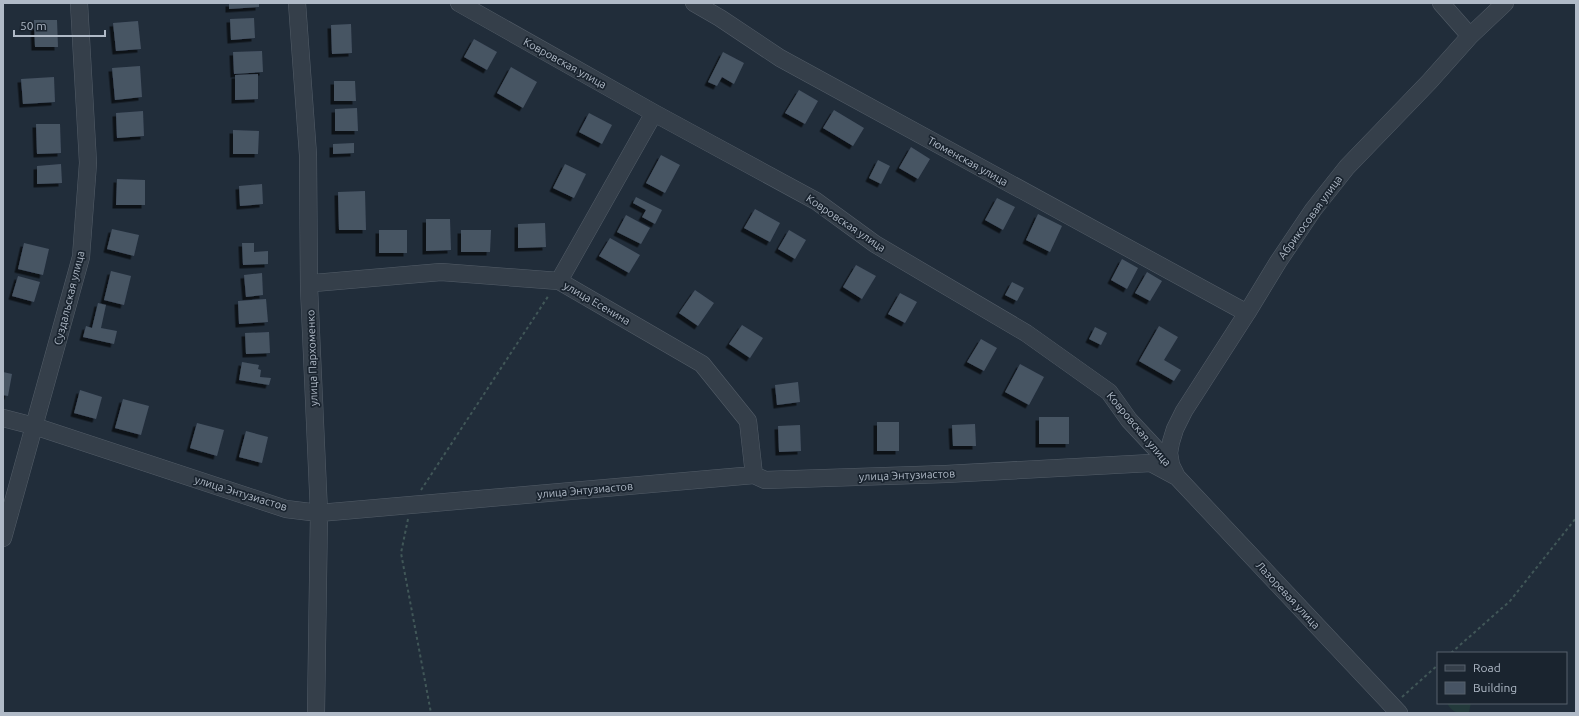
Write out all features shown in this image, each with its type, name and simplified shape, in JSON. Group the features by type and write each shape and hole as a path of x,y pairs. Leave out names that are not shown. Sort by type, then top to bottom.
{"street":[{"name":"Суздальская улица","path":"3,538 81,257 88,163 79,3"},
{"name":"улица Пархоменко","path":"297,3 308,155 309,287 319,513 316,713"},
{"name":"Ковровская улица","path":"459,3 654,113 816,201 875,244 1026,332 1109,392 1129,420 1174,471"},
{"name":"Тюменская улица","path":"694,3 720,18 780,58 1246,313"},
{"path":"1441,3 1470,36"},
{"name":"Абрикосовая улица","path":"1174,471 1169,452 1175,429 1184,411 1278,262 1313,210 1347,167 1429,82 1470,36 1504,3"},
{"path":"559,281 654,113"},
{"name":"улица Есенина","path":"309,287 314,284 441,272 559,281 702,364 748,421 754,474"},
{"name":"улица Энтузиастов","path":"3,418 34,426 286,508 319,513 754,474 765,480 773,480 946,474 1151,463 1174,471"},
{"name":"Лазоревая улица","path":"1174,471 1395,709"}],"path":[{"path":"1452,652 1510,601 1576,518"},
{"path":"1395,709 1437,666"}],"green space":[{"path":"1448,704 1471,704 1469,712 1462,713 1454,711"}],"building":[{"path":"229,3 259,3 259,7 229,9"},
{"path":"254,18 255,38 231,40 230,19"},
{"path":"34,20 57,20 58,47 35,47"},
{"path":"138,21 141,49 116,51 113,23"},
{"path":"351,24 352,53 332,54 331,25"},
{"path":"474,39 497,52 487,70 464,57"},
{"path":"262,51 263,72 234,74 233,52"},
{"path":"723,52 744,63 734,84 722,77 717,86 708,82"},
{"path":"140,66 142,97 115,100 112,68"},
{"path":"511,67 537,82 523,108 497,93"},
{"path":"258,74 258,99 235,100 235,75"},
{"path":"54,77 55,102 23,104 21,79"},
{"path":"334,81 355,81 356,101 334,101"},
{"path":"799,90 818,101 805,124 785,113"},
{"path":"357,108 358,131 335,131 335,109"},
{"path":"834,110 864,128 853,146 823,128"},
{"path":"143,111 144,136 117,138 116,113"},
{"path":"589,113 612,125 602,144 579,132"},
{"path":"36,124 60,124 61,153 37,154"},
{"path":"233,130 259,131 258,154 233,154"},
{"path":"354,143 354,153 333,154 333,144"},
{"path":"911,147 930,159 918,179 899,168"},
{"path":"661,155 680,165 665,193 646,183"},
{"path":"878,160 890,166 881,184 869,178"},
{"path":"61,164 62,183 37,184 37,166"},
{"path":"565,164 586,174 574,198 553,188"},
{"path":"117,179 145,180 145,205 116,205"},
{"path":"262,184 263,204 240,206 239,186"},
{"path":"365,191 366,230 339,230 338,192"},
{"path":"636,197 662,210 655,224 642,217 646,210 633,203"},
{"path":"997,198 1015,207 1003,230 985,220"},
{"path":"755,209 780,223 770,242 744,228"},
{"path":"1038,214 1062,226 1050,252 1026,240"},
{"path":"626,215 650,228 641,244 617,232"},
{"path":"426,219 450,219 451,250 426,251"},
{"path":"545,223 546,247 518,248 518,224"},
{"path":"112,229 139,235 134,256 107,249"},
{"path":"379,230 407,230 407,253 379,253"},
{"path":"461,230 491,230 490,252 461,252"},
{"path":"789,230 806,240 795,259 778,249"},
{"path":"610,238 640,255 629,273 599,256"},
{"path":"24,243 49,249 43,275 18,269"},
{"path":"242,243 254,243 254,252 268,251 268,264 243,265"},
{"path":"1122,259 1138,268 1127,289 1111,280"},
{"path":"856,265 876,276 862,299 843,287"},
{"path":"111,271 131,276 124,305 104,300"},
{"path":"1147,272 1162,281 1150,301 1135,293"},
{"path":"262,273 263,295 246,297 244,275"},
{"path":"18,276 40,282 34,302 12,296"},
{"path":"1012,282 1024,288 1017,301 1005,295"},
{"path":"695,290 714,303 698,326 679,313"},
{"path":"900,293 917,302 905,323 888,314"},
{"path":"266,299 268,322 239,324 238,301"},
{"path":"98,303 106,305 101,328 117,331 114,344 83,337 86,326 92,328"},
{"path":"742,325 763,338 750,358 729,344"},
{"path":"1159,326 1178,337 1164,360 1181,370 1174,381 1139,361"},
{"path":"1095,327 1107,333 1101,345 1089,339"},
{"path":"269,332 270,353 246,354 245,333"},
{"path":"981,339 997,348 984,371 967,362"},
{"path":"242,362 259,365 258,369 261,370 260,377 271,378 269,385 239,380"},
{"path":"1020,364 1044,377 1029,405 1005,392"},
{"path":"3,372 12,374 8,396 3,395"},
{"path":"798,382 800,402 777,405 775,385"},
{"path":"80,390 102,397 96,419 74,413"},
{"path":"123,399 149,406 141,435 115,428"},
{"path":"1039,417 1069,417 1069,444 1039,444"},
{"path":"877,422 899,422 899,451 877,451"},
{"path":"197,423 224,430 217,456 190,448"},
{"path":"975,424 976,446 953,446 952,425"},
{"path":"800,425 801,451 779,452 778,426"},
{"path":"246,431 268,437 262,463 239,457"}]}
